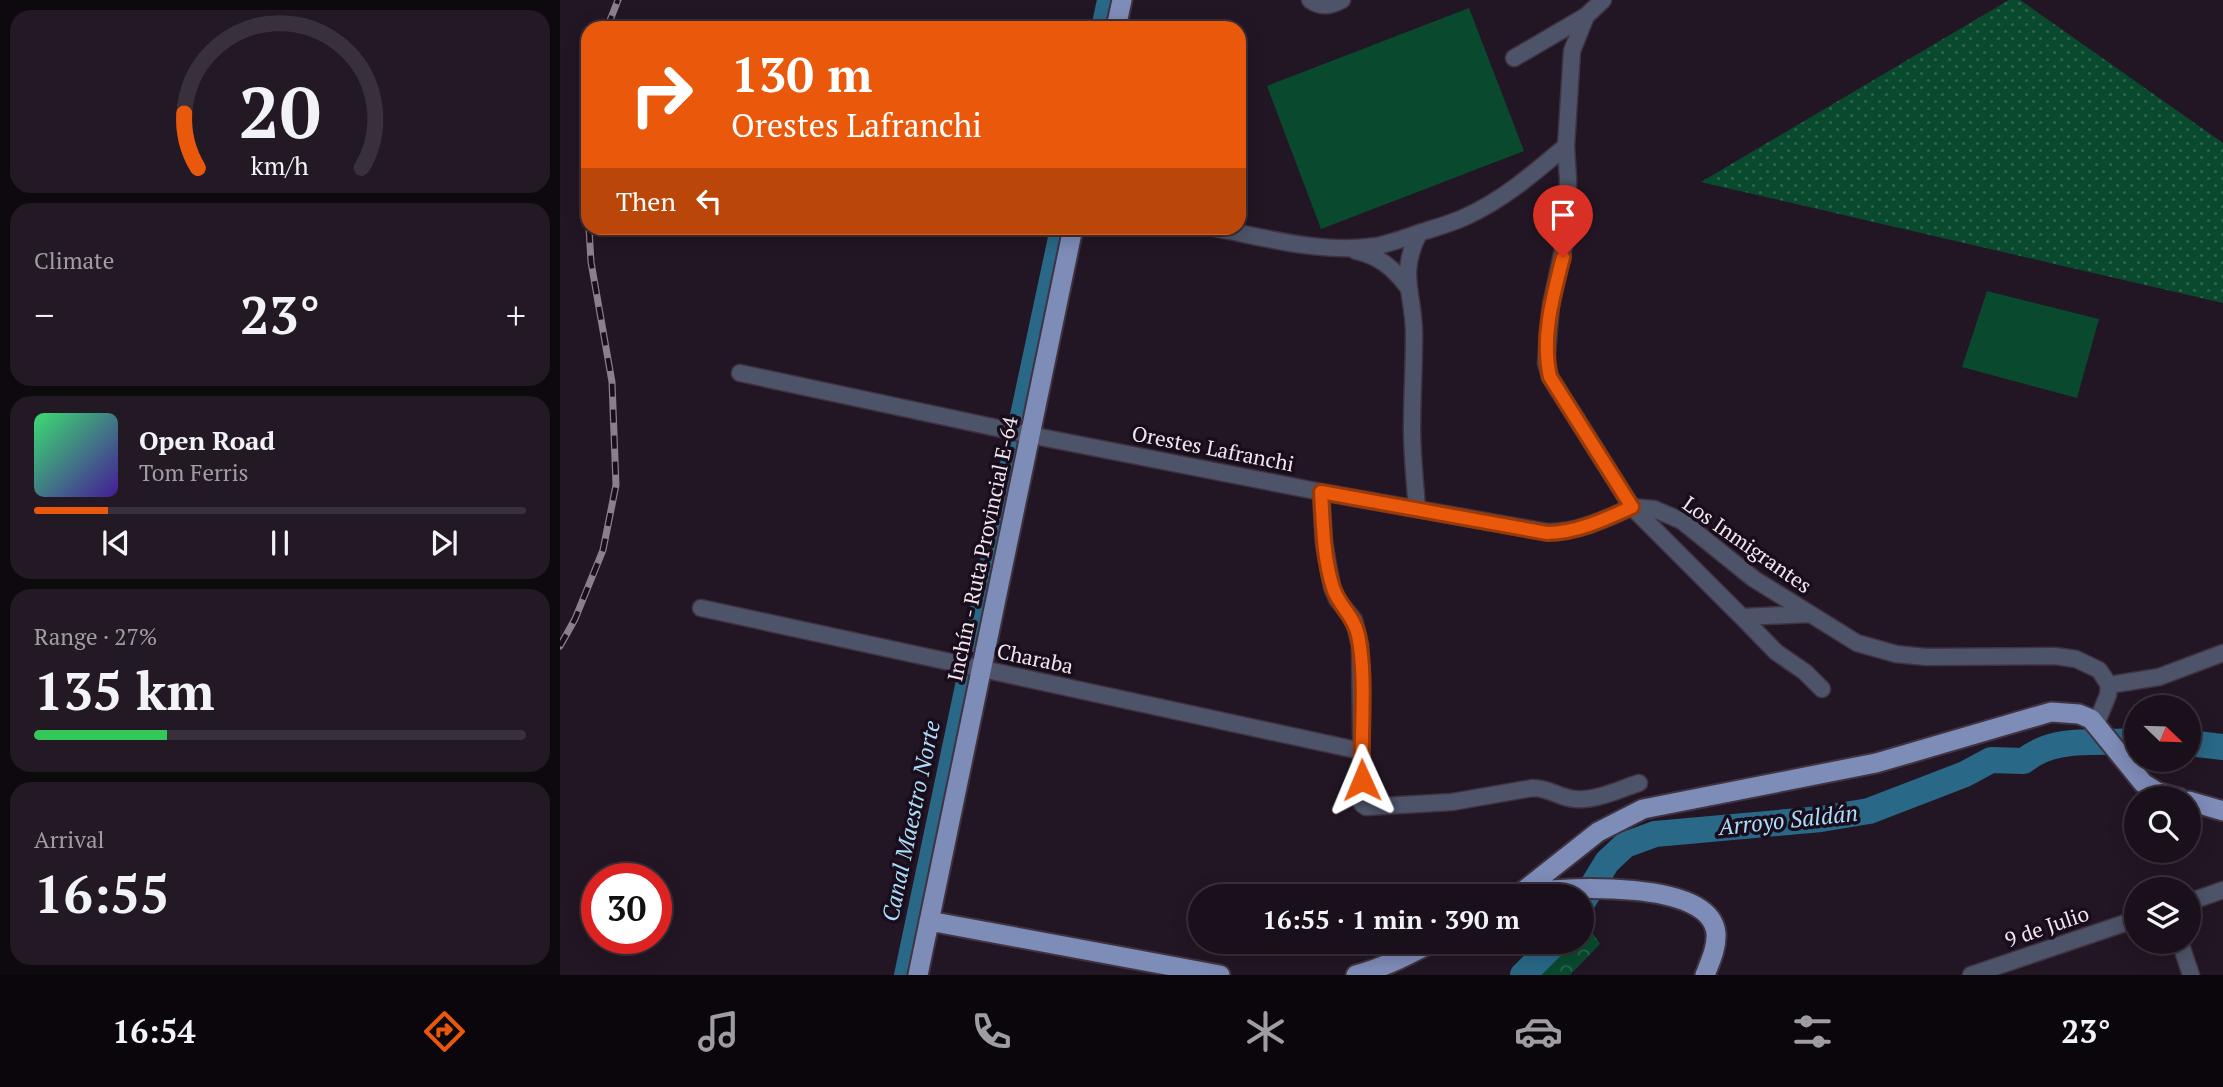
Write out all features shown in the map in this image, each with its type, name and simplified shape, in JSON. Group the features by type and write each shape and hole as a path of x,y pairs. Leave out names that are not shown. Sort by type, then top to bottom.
{"main road":[{"path":"1118,21 1122,0"},
{"name":"Inchín - Ruta Provincial E-64","path":"918,975 1072,235"},
{"path":"1534,884 1579,845 1613,823 1643,809 1876,763 2051,712 2079,714 2096,724 2133,772 2148,786"},
{"path":"2201,805 2223,811"},
{"path":"1560,884 1557,876 1564,860"},
{"path":"1594,889 1627,890 1682,899 1703,909 1711,919 1716,933 1714,950 1705,975"},
{"path":"929,921 1220,975"},
{"path":"1356,975 1411,954"}],"street":[{"path":"1310,0 1327,6 1342,0"},
{"path":"1514,58 1586,16 1604,0"},
{"path":"1586,16 1572,51 1566,146 1566,236 1551,305 1546,363 1550,377 1632,507 1776,652 1805,672 1822,689"},
{"path":"1338,248 1376,246 1463,218 1493,203 1524,182 1566,146"},
{"path":"1418,508 1412,429 1415,334 1407,286 1407,266 1410,250 1419,233"},
{"path":"1246,234 1367,253 1395,270 1407,286"},
{"name":"Orestes Lafranchi","path":"740,373 1030,435 1321,492 1556,533 1608,518 1632,507"},
{"path":"1321,492 1324,543 1332,587 1337,599 1354,620 1360,645 1361,751 1363,804 1366,807 1452,802 1533,788 1544,788 1574,799 1587,799 1639,782"},
{"name":"Los Inmigrantes","path":"1632,507 1654,509 1682,521 1754,579 1857,643 1896,654 1948,658 2055,656 2076,659 2099,670 2109,685"},
{"name":"Charaba","path":"701,608 1361,751"},
{"path":"1742,617 1809,614"},
{"path":"2096,724 2108,695 2109,685 2159,677 2223,653"},
{"path":"2201,898 2223,890"},
{"name":"9 de Julio","path":"1971,975 2124,923"},
{"path":"2184,954 2192,975"}],"green space":[{"path":"2009,0 2020,0 2223,143 2223,303 1701,182"},
{"path":"1469,8 1524,151 1321,229 1267,86"},
{"path":"1987,291 2099,319 2077,398 1962,367"},
{"path":"1594,935 1600,944 1594,950"},
{"path":"1544,954 1590,954 1570,975 1524,975"}],"waterway":[{"name":"Canal Maestro Norte","path":"1100,21 1105,0"},
{"name":"Canal Maestro Norte","path":"1017,420 1057,235"},
{"name":"Canal Maestro Norte","path":"971,644 1012,444"},
{"name":"Canal Maestro Norte","path":"902,975 965,676"},
{"name":"Arroyo Saldán","path":"1594,884 1607,862 1625,845 1655,834 1821,819 1869,811 1965,774 1991,760 2024,761 2049,747 2063,744 2124,741"},
{"name":"Arroyo Saldán","path":"2202,745 2223,747"},
{"name":"Arroyo Saldán","path":"1523,975 1544,954"}],"railway":[{"path":"610,21 618,0"},
{"path":"560,646 575,619 603,550 616,485 612,382 591,262 589,235"}],"route":[{"path":"1362,780 1360,645 1354,620 1337,599 1332,587 1324,543 1321,492 1547,533 1587,525 1632,507 1562,399 1546,363 1551,305 1563,257"}]}
